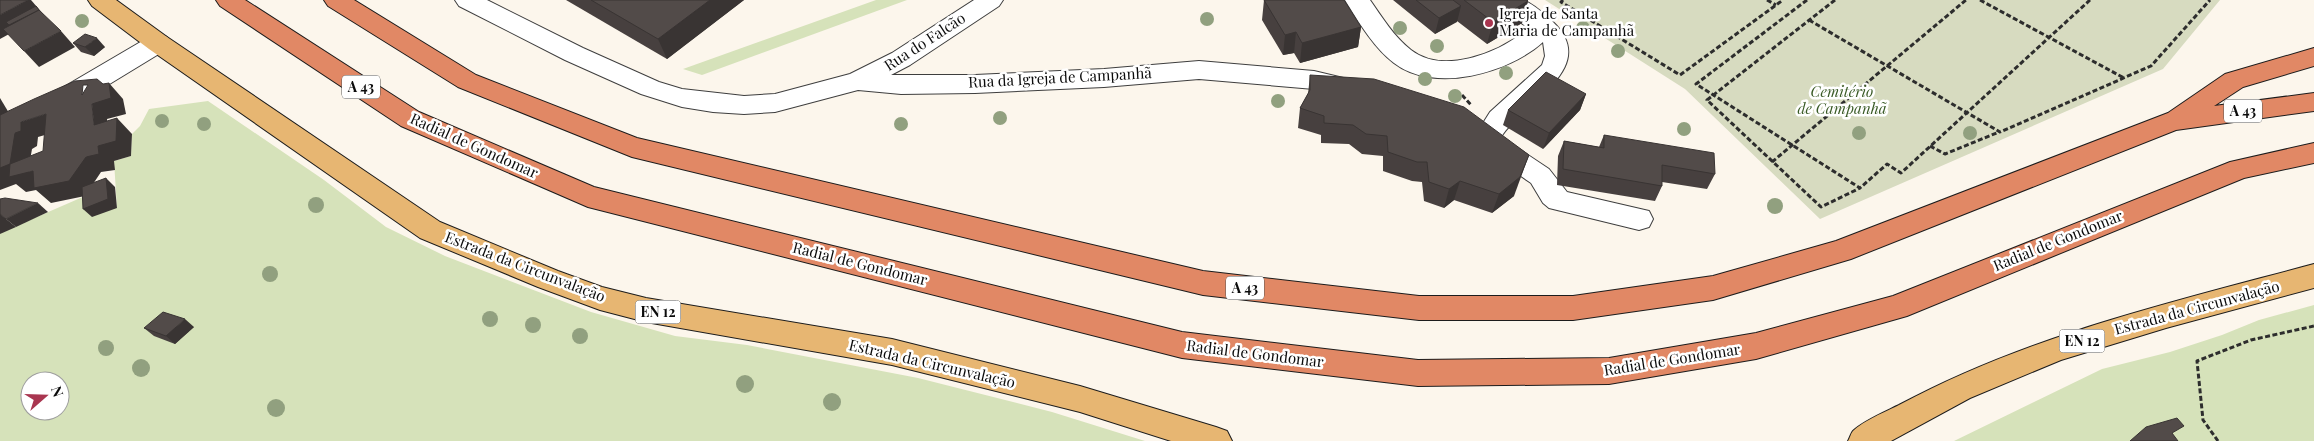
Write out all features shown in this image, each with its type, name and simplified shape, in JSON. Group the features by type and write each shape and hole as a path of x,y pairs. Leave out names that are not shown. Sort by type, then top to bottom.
{"highway":[{"name":"Radial de Gondomar","path":"228,0 410,119 588,196 1182,345 1418,374 1609,371 1756,346 1897,308 2239,169 2314,154"},
{"name":"A 43","path":"336,0 467,81 632,147 1203,283 1419,308 1573,308 1713,288 1841,251 2173,121 2314,102"},
{"path":"2173,121 2234,80 2314,57"}],"main road":[{"name":"Estrada da Circunvalação","path":"100,0 158,43 430,230 548,280 600,298 646,310 892,352 1080,399 1216,441"},
{"name":"Estrada da Circunvalação","path":"1864,441 1965,386 2020,363 2101,335 2314,276"}],"street":[{"name":"Rua da Igreja de Campanhã","path":"467,0 574,54 650,88 682,98 744,105 775,103 858,81 901,85 975,84 1104,78 1199,70 1314,80 1374,93"},
{"name":"Rua do Falcão","path":"858,81 901,59 990,0"},
{"path":"1357,0 1402,57 1414,63 1438,68 1482,64 1513,53 1538,34 1539,27 1533,19"},
{"path":"1507,0 1547,28 1554,38 1558,52 1556,63 1551,71 1498,119 1477,133 1540,176 1553,196 1559,201 1639,219"},
{"path":"0,131 71,95 158,43"}],"path":[{"path":"1563,0 1561,2 1680,75 1783,0"},
{"path":"1767,0 1776,5"},
{"path":"1807,0 1696,84 1860,188"},
{"path":"1835,0 1707,100 1821,207 1860,188 1887,164 1901,173 2090,0"},
{"path":"1772,162 1966,0"},
{"path":"1980,0 2124,78"},
{"path":"1930,146 1945,154 2152,66 2210,0"},
{"path":"1809,20 2000,132"},
{"path":"2218,441 2203,420 2198,361 2251,340 2314,326"}],"green space":[{"path":"876,0 907,0 702,75 683,69"},
{"name":"Cemitério de Campanhã","path":"1545,0 2220,0 2163,69 1820,219 1685,89"},
{"path":"208,101 324,180 386,227 445,256 591,312 675,336 747,345 918,378 1052,412 1145,441 0,441 0,233 85,196 117,208 114,161 131,156 132,134 140,126 149,109"},
{"path":"2314,305 2314,441 1954,441 2102,369 2170,352 2222,335 2259,320"}],"building":[{"path":"0,0 28,0 0,15"},
{"path":"591,0 710,0 658,39"},
{"path":"1264,0 1344,0 1361,27 1302,43 1296,32 1285,35"},
{"path":"1416,0 1453,0 1461,6 1439,18"},
{"path":"1464,0 1527,0 1528,1 1493,22"},
{"path":"36,6 39,10 9,25 6,22"},
{"path":"39,10 61,31 24,51 3,29"},
{"path":"85,34 97,38 85,47 73,43"},
{"path":"1546,72 1586,94 1549,133 1508,110"},
{"path":"1310,75 1374,79 1464,107 1529,155 1520,177 1499,194 1460,181 1449,189 1429,182 1427,162 1417,162 1388,152 1387,136 1366,134 1353,125 1324,123 1324,116 1300,108 1310,90"},
{"path":"97,79 103,84 109,83 111,98 92,104 94,125 117,118 116,141 98,146 99,154 86,157 69,181 34,188 33,171 9,177 10,164 0,168 0,115 75,81","holes":["83,85 88,85 82,95","46,114 43,151 10,164 15,133 21,131 21,122"]},
{"path":"1604,135 1714,153 1715,174 1662,165 1662,186 1563,169 1564,141 1604,148"},
{"path":"106,178 108,199 83,209 82,187"},
{"path":"5,198 38,203 6,219 0,214 0,199"},
{"path":"163,312 185,319 166,336 144,328"},
{"path":"2177,418 2184,426 2172,433 2178,441 2130,441 2146,427"}],"place":[{"name":"Igreja de Santa Maria de Campanhã","path":"1489,23"}]}
